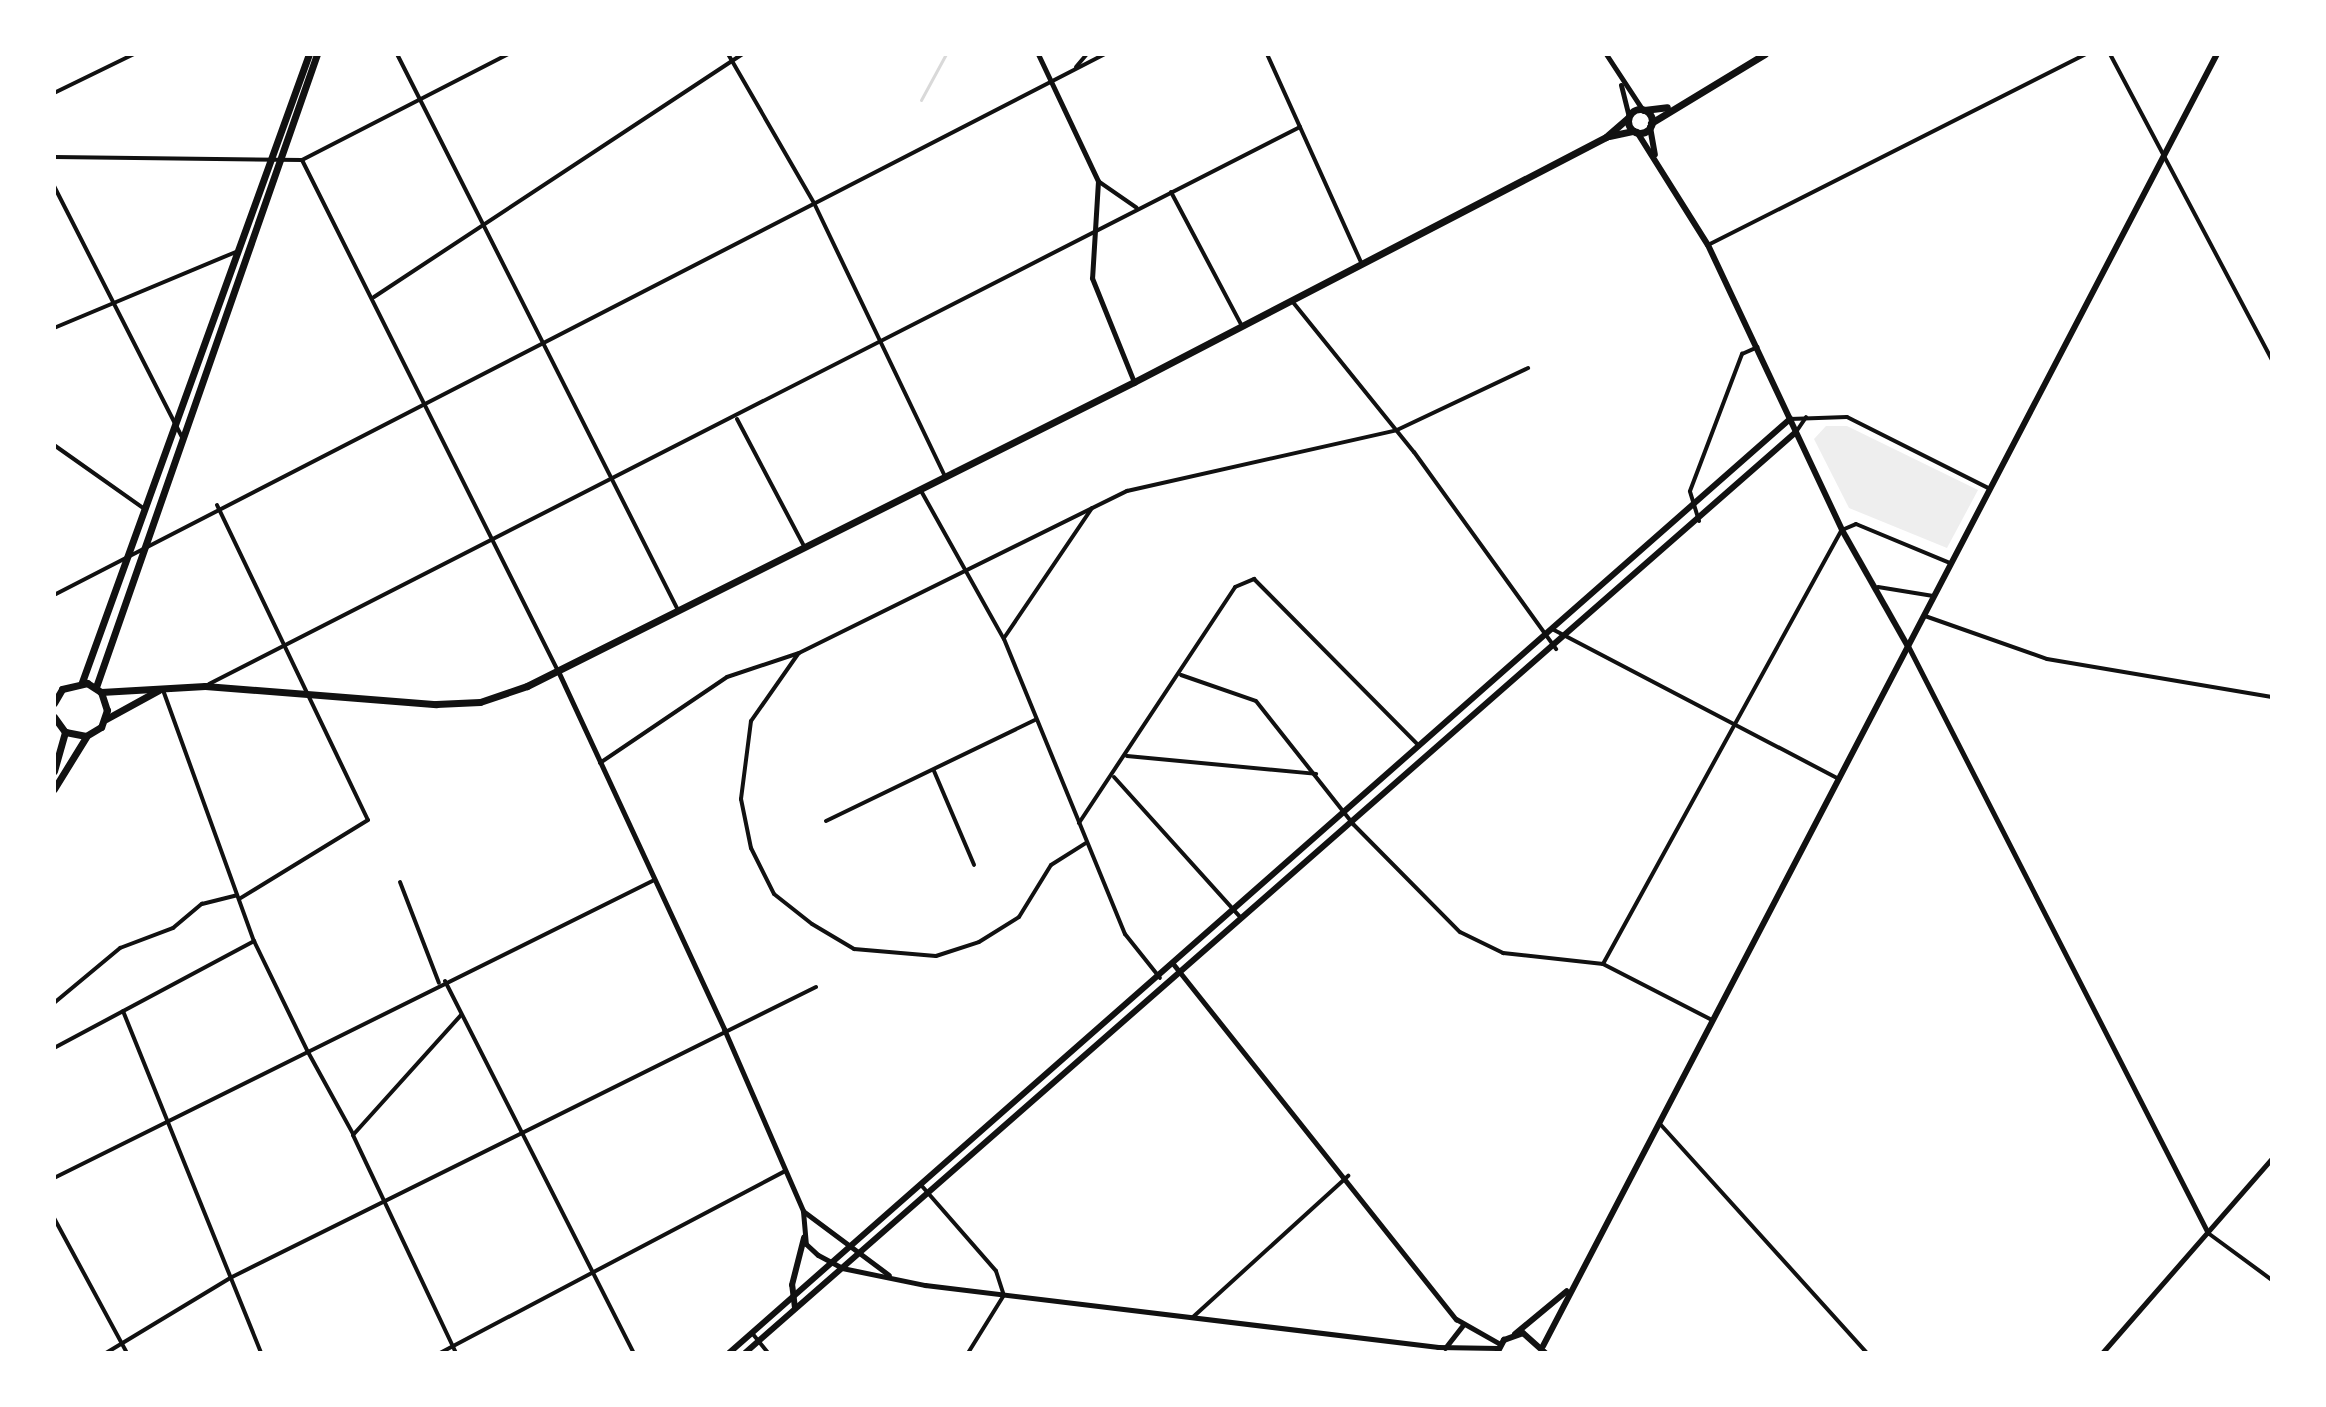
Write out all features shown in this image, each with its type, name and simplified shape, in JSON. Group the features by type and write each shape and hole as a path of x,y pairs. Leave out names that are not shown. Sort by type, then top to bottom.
{"highway":[{"path":"54,700 82,682 309,54"},
{"path":"106,719 98,689 144,546 317,54"},
{"path":"1606,137 1635,132 1650,125 1667,107 1765,54"},
{"path":"82,682 98,689 161,690 205,686 480,702 558,671 1134,382 1606,137 1643,110 1667,107"},
{"path":"1643,110 1650,125"},
{"path":"1628,118 1635,132"},
{"path":"54,789 86,736 106,719 161,690"},
{"path":"54,718 65,732 86,736"},
{"path":"54,771 65,732"}],"main road":[{"path":"1515,1334 1544,1350 1569,1288 1661,1125 1907,645 1993,490 2217,54"},
{"path":"1650,125 1655,159"},
{"path":"1635,132 1708,245 1842,530 1878,587 1907,645"},
{"path":"729,1353 828,1261 921,1185 1160,978 1545,637 1694,510 1790,419"},
{"path":"745,1353 1180,972 1556,649 1796,432"},
{"path":"795,1308 791,1296 804,1238"},
{"path":"1499,1348 1569,1288"}],"street":[{"path":"54,93 134,54"},
{"path":"397,54 486,222 543,342 615,476 678,610"},
{"path":"54,157 268,163 302,160 424,103 508,54"},
{"path":"728,54 814,203 945,476"},
{"path":"374,297 742,54"},
{"path":"1038,54 1098,181 1092,278 1134,382"},
{"path":"1075,69 1087,54"},
{"path":"54,595 217,505 430,405 543,342 1105,54"},
{"path":"1267,54 1362,265"},
{"path":"1606,54 1621,84 1643,110"},
{"path":"1708,245 2086,54"},
{"path":"2110,54 2163,161 2272,360"},
{"path":"1621,84 1628,118"},
{"path":"205,686 492,542 615,476 737,419 880,339 1300,127"},
{"path":"302,160 430,405 492,542 558,671 724,1029 803,1211 804,1238 828,1261 842,1268 1004,1295 1479,1352 1499,1348"},
{"path":"1098,181 1137,208"},
{"path":"54,186 173,425 184,439"},
{"path":"1171,192 1242,326"},
{"path":"54,328 236,252"},
{"path":"1290,299 1397,430 1556,649"},
{"path":"1699,521 1690,491 1742,354 1758,347"},
{"path":"600,763 727,677 799,653 966,567 1093,507 1169,478 1397,430 1528,368"},
{"path":"1790,419 1807,415 1847,417 1993,490"},
{"path":"1796,432 1807,415"},
{"path":"737,419 805,548"},
{"path":"54,445 143,508"},
{"path":"920,489 1004,638 1125,934 1160,978"},
{"path":"54,1003 120,948 173,928 202,904 238,897 368,820 314,694 217,505"},
{"path":"1004,638 1093,507"},
{"path":"1603,964 1731,725 1842,530 1856,524 1950,563"},
{"path":"1079,823 1114,777 1235,587 1254,579 1420,748"},
{"path":"1878,587 1933,596"},
{"path":"1923,615 2047,659 2272,697"},
{"path":"1554,630 1565,640 1839,779"},
{"path":"1907,645 2208,1233 2272,1280"},
{"path":"799,653 751,721 741,799 751,848 774,894 812,924 854,949 936,956 979,942 1019,917 1051,865 1086,843"},
{"path":"1181,675 1256,701 1353,824 1460,932 1484,947 1603,964 1714,1021"},
{"path":"161,690 254,941 385,1199 456,1353"},
{"path":"826,821 1035,720"},
{"path":"1127,756 1316,774"},
{"path":"934,771 974,865"},
{"path":"1114,777 1242,920"},
{"path":"54,1178 168,1125 442,982 653,881"},
{"path":"400,882 442,982 462,1014 634,1353"},
{"path":"54,1048 254,941"},
{"path":"1174,965 1348,1176 1463,1325 1499,1348"},
{"path":"106,1353 232,1277 724,1029 816,987"},
{"path":"123,1011 261,1353"},
{"path":"353,1135 462,1014"},
{"path":"1661,1125 1867,1353"},
{"path":"2102,1353 2272,1158"},
{"path":"440,1353 785,1171"},
{"path":"1191,1319 1348,1176"},
{"path":"921,1185 996,1271 1004,1295"},
{"path":"803,1211 863,1250 889,1276"},
{"path":"54,1218 127,1353"},
{"path":"968,1353 1004,1295"},
{"path":"1445,1348 1463,1325"},
{"path":"752,1333 768,1353"}],"shaded area":[{"path":"1826,426 1847,426 1978,490 1947,548 1849,508 1814,439"}],"waterway":[{"path":"921,100 946,54"}]}
